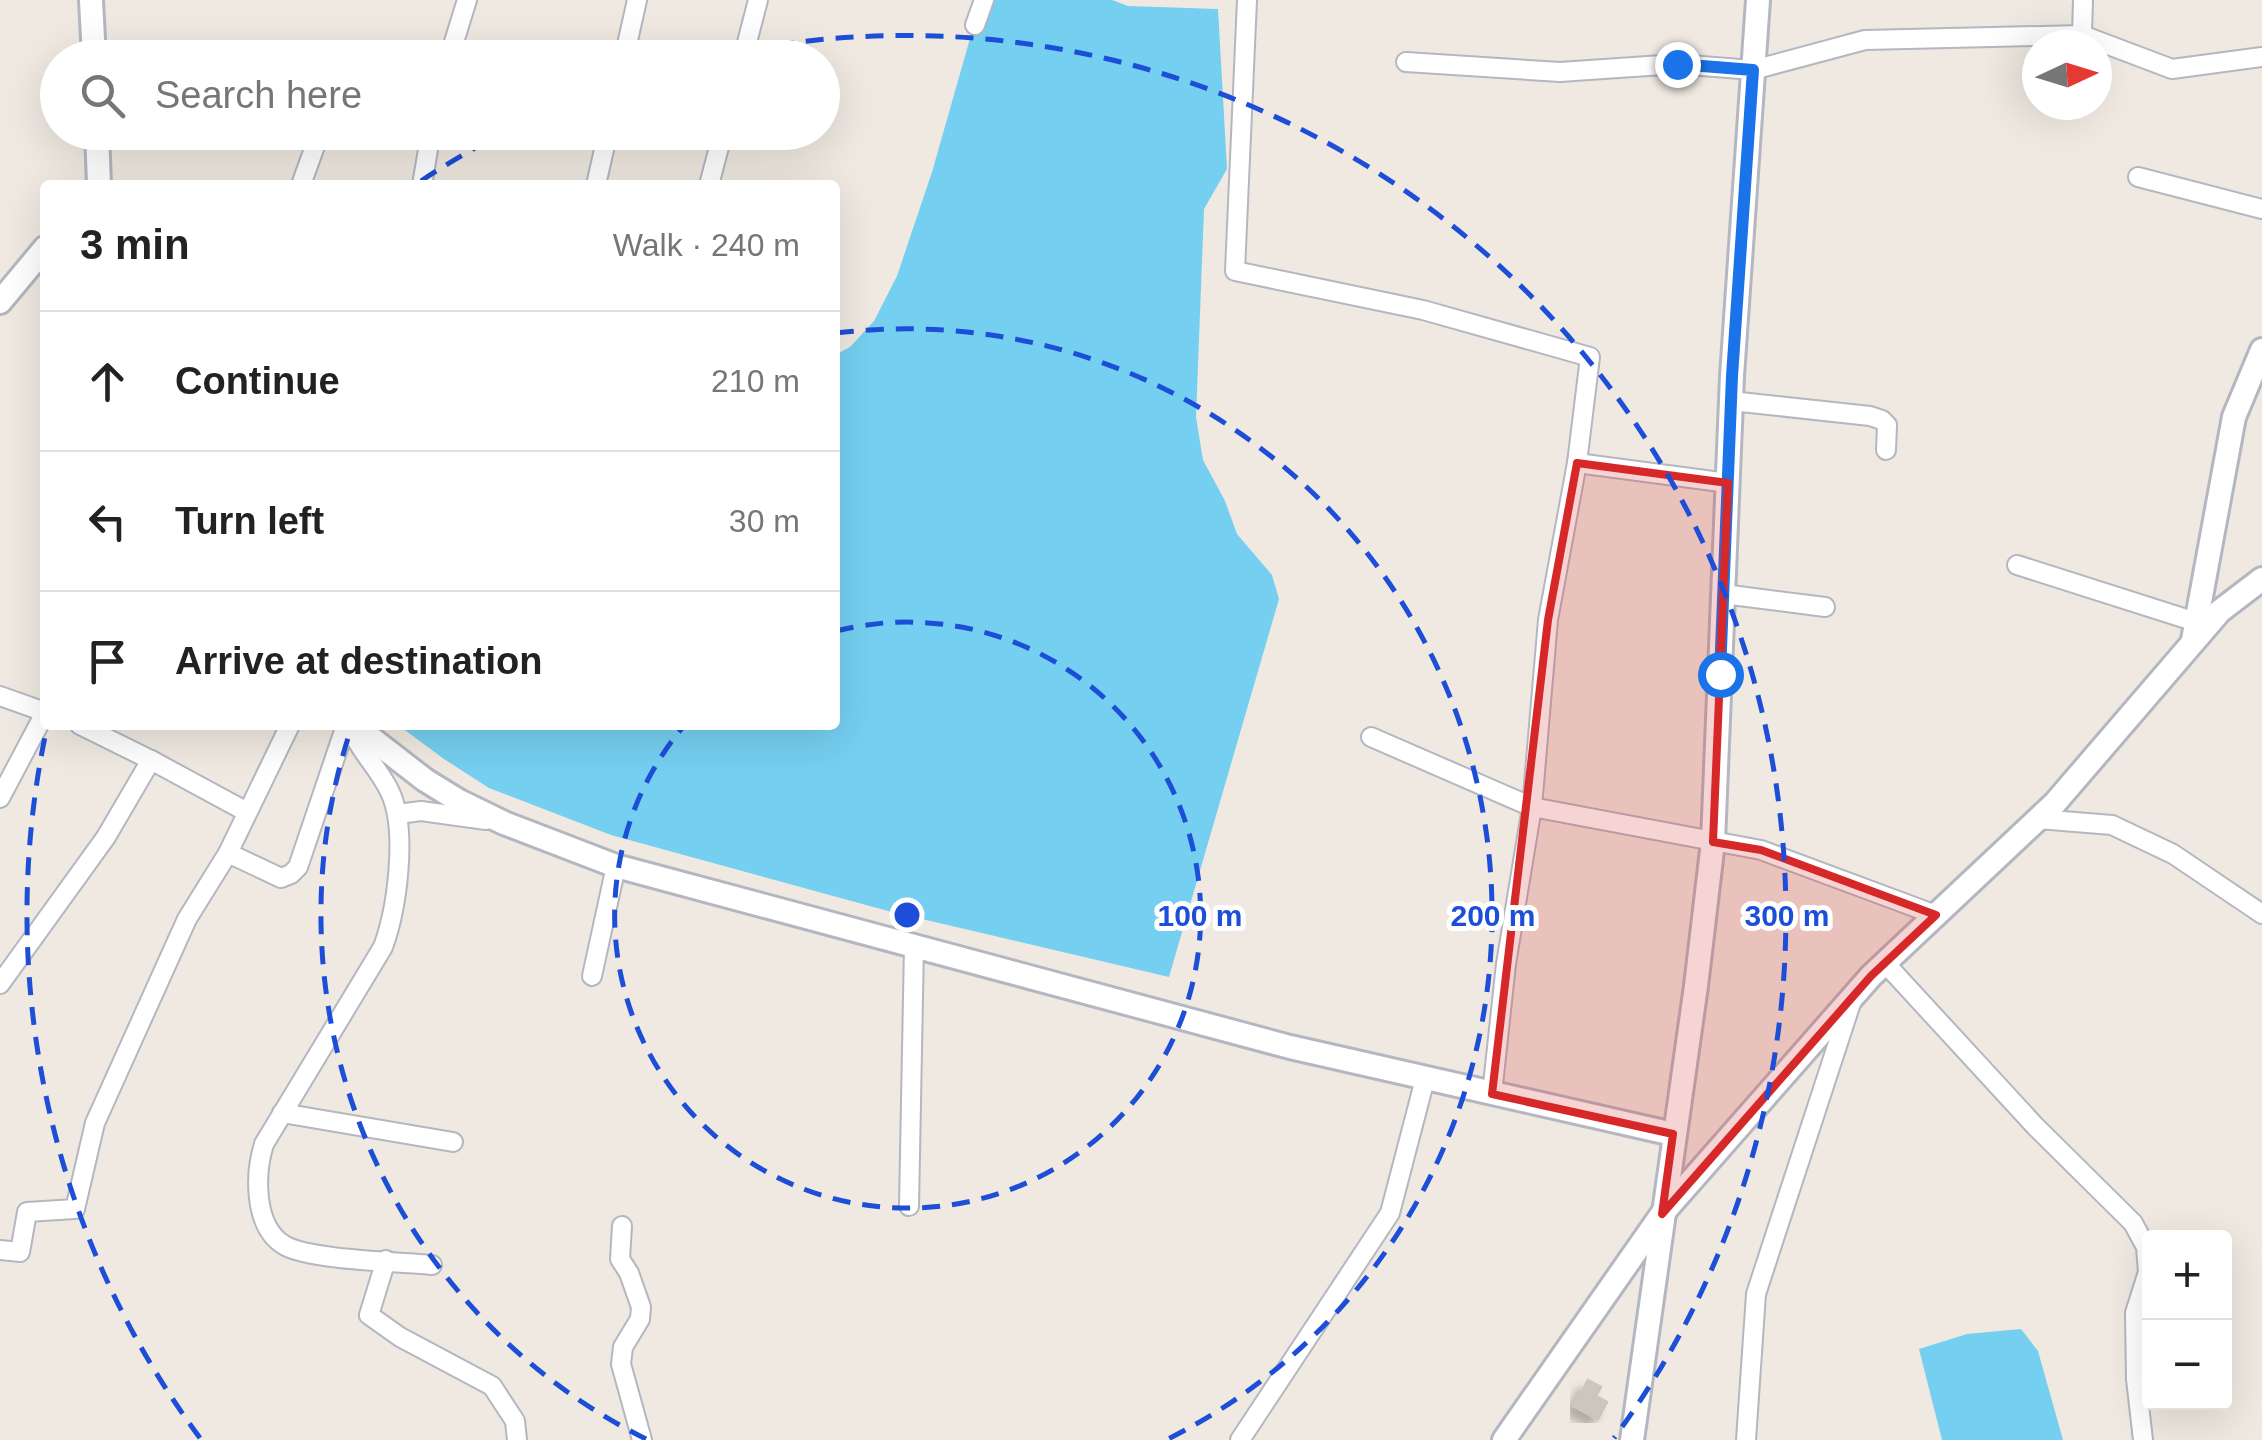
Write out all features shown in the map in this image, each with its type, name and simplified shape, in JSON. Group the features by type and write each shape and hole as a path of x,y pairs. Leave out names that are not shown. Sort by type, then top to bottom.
{"street":[{"path":"91,0 93,40"},
{"path":"454,40 466,0"},
{"path":"628,40 637,0"},
{"path":"748,40 758,0"},
{"path":"975,24 984,0"},
{"path":"1247,0 1235,271 1423,310 1590,357 1577,464 1548,620 1532,807 1506,964 1492,1094"},
{"path":"1632,1440 1713,842 1731,401 1758,0"},
{"path":"2082,30 2083,0"},
{"path":"1406,62 1560,72 1677,64 1753,70 1865,40 2022,36"},
{"path":"2112,46 2172,69 2262,57"},
{"path":"98,150 99,180"},
{"path":"303,180 314,150"},
{"path":"423,180 428,150"},
{"path":"597,180 604,150"},
{"path":"710,180 718,150"},
{"path":"2138,177 2262,209"},
{"path":"0,302 40,254"},
{"path":"2194,632 2234,417 2262,350"},
{"path":"1731,401 1882,420 1887,425 1886,450"},
{"path":"1577,464 1728,483"},
{"path":"2017,565 2194,632"},
{"path":"1504,1440 1662,1214 1854,995 2038,819 2194,632 2262,579"},
{"path":"1724,594 1825,607"},
{"path":"0,696 40,711"},
{"path":"0,798 40,722"},
{"path":"90,730 247,812"},
{"path":"0,1250 20,1252 28,1212 74,1210 94,1123 187,919 228,853 288,730"},
{"path":"228,853 281,878 298,867 348,730"},
{"path":"352,730 356,743 388,788 398,814 399,848 390,930 383,948 264,1144 257,1167 261,1201 270,1231 285,1246 310,1253 432,1265"},
{"path":"357,730 425,780 504,822 616,866 1290,1047 1673,1134"},
{"path":"1370,737 1532,807 1761,850 1936,915"},
{"path":"0,984 106,837 151,760"},
{"path":"398,814 434,812 504,822"},
{"path":"2038,819 2112,825 2173,854 2262,914"},
{"path":"592,976 616,866"},
{"path":"909,1206 914,946"},
{"path":"1885,962 2035,1126 2133,1223 2146,1247 2148,1272 2136,1313 2136,1378 2143,1440"},
{"path":"1746,1440 1756,1294 1854,995"},
{"path":"1240,1440 1390,1213 1426,1079"},
{"path":"282,1114 453,1142"},
{"path":"622,1226 620,1259 629,1272 641,1307 640,1319 623,1347 621,1364 642,1440"},
{"path":"386,1260 369,1315 400,1337 492,1386 515,1421 517,1440"}],"highlighted area":[{"path":"1577,463 1728,483 1713,842 1761,850 1936,915 1871,976 1662,1214 1673,1134 1492,1094 1548,620"}],"water":[{"path":"981,0 1112,0 1128,6 1218,9 1227,169 1204,209 1196,417 1203,460 1237,534 1272,575 1279,599 1169,977 888,911 611,835 489,788 405,730 840,730 840,352 874,321 897,276 932,172"},
{"path":"2021,1329 2038,1351 2063,1440 1942,1440 1919,1349 1967,1334"}],"building":[{"path":"1588,1380 1601,1387 1596,1396 1607,1402 1598,1419 1574,1406"}],"route":[{"path":"1677,64 1753,70 1732,376 1720,674"}]}
